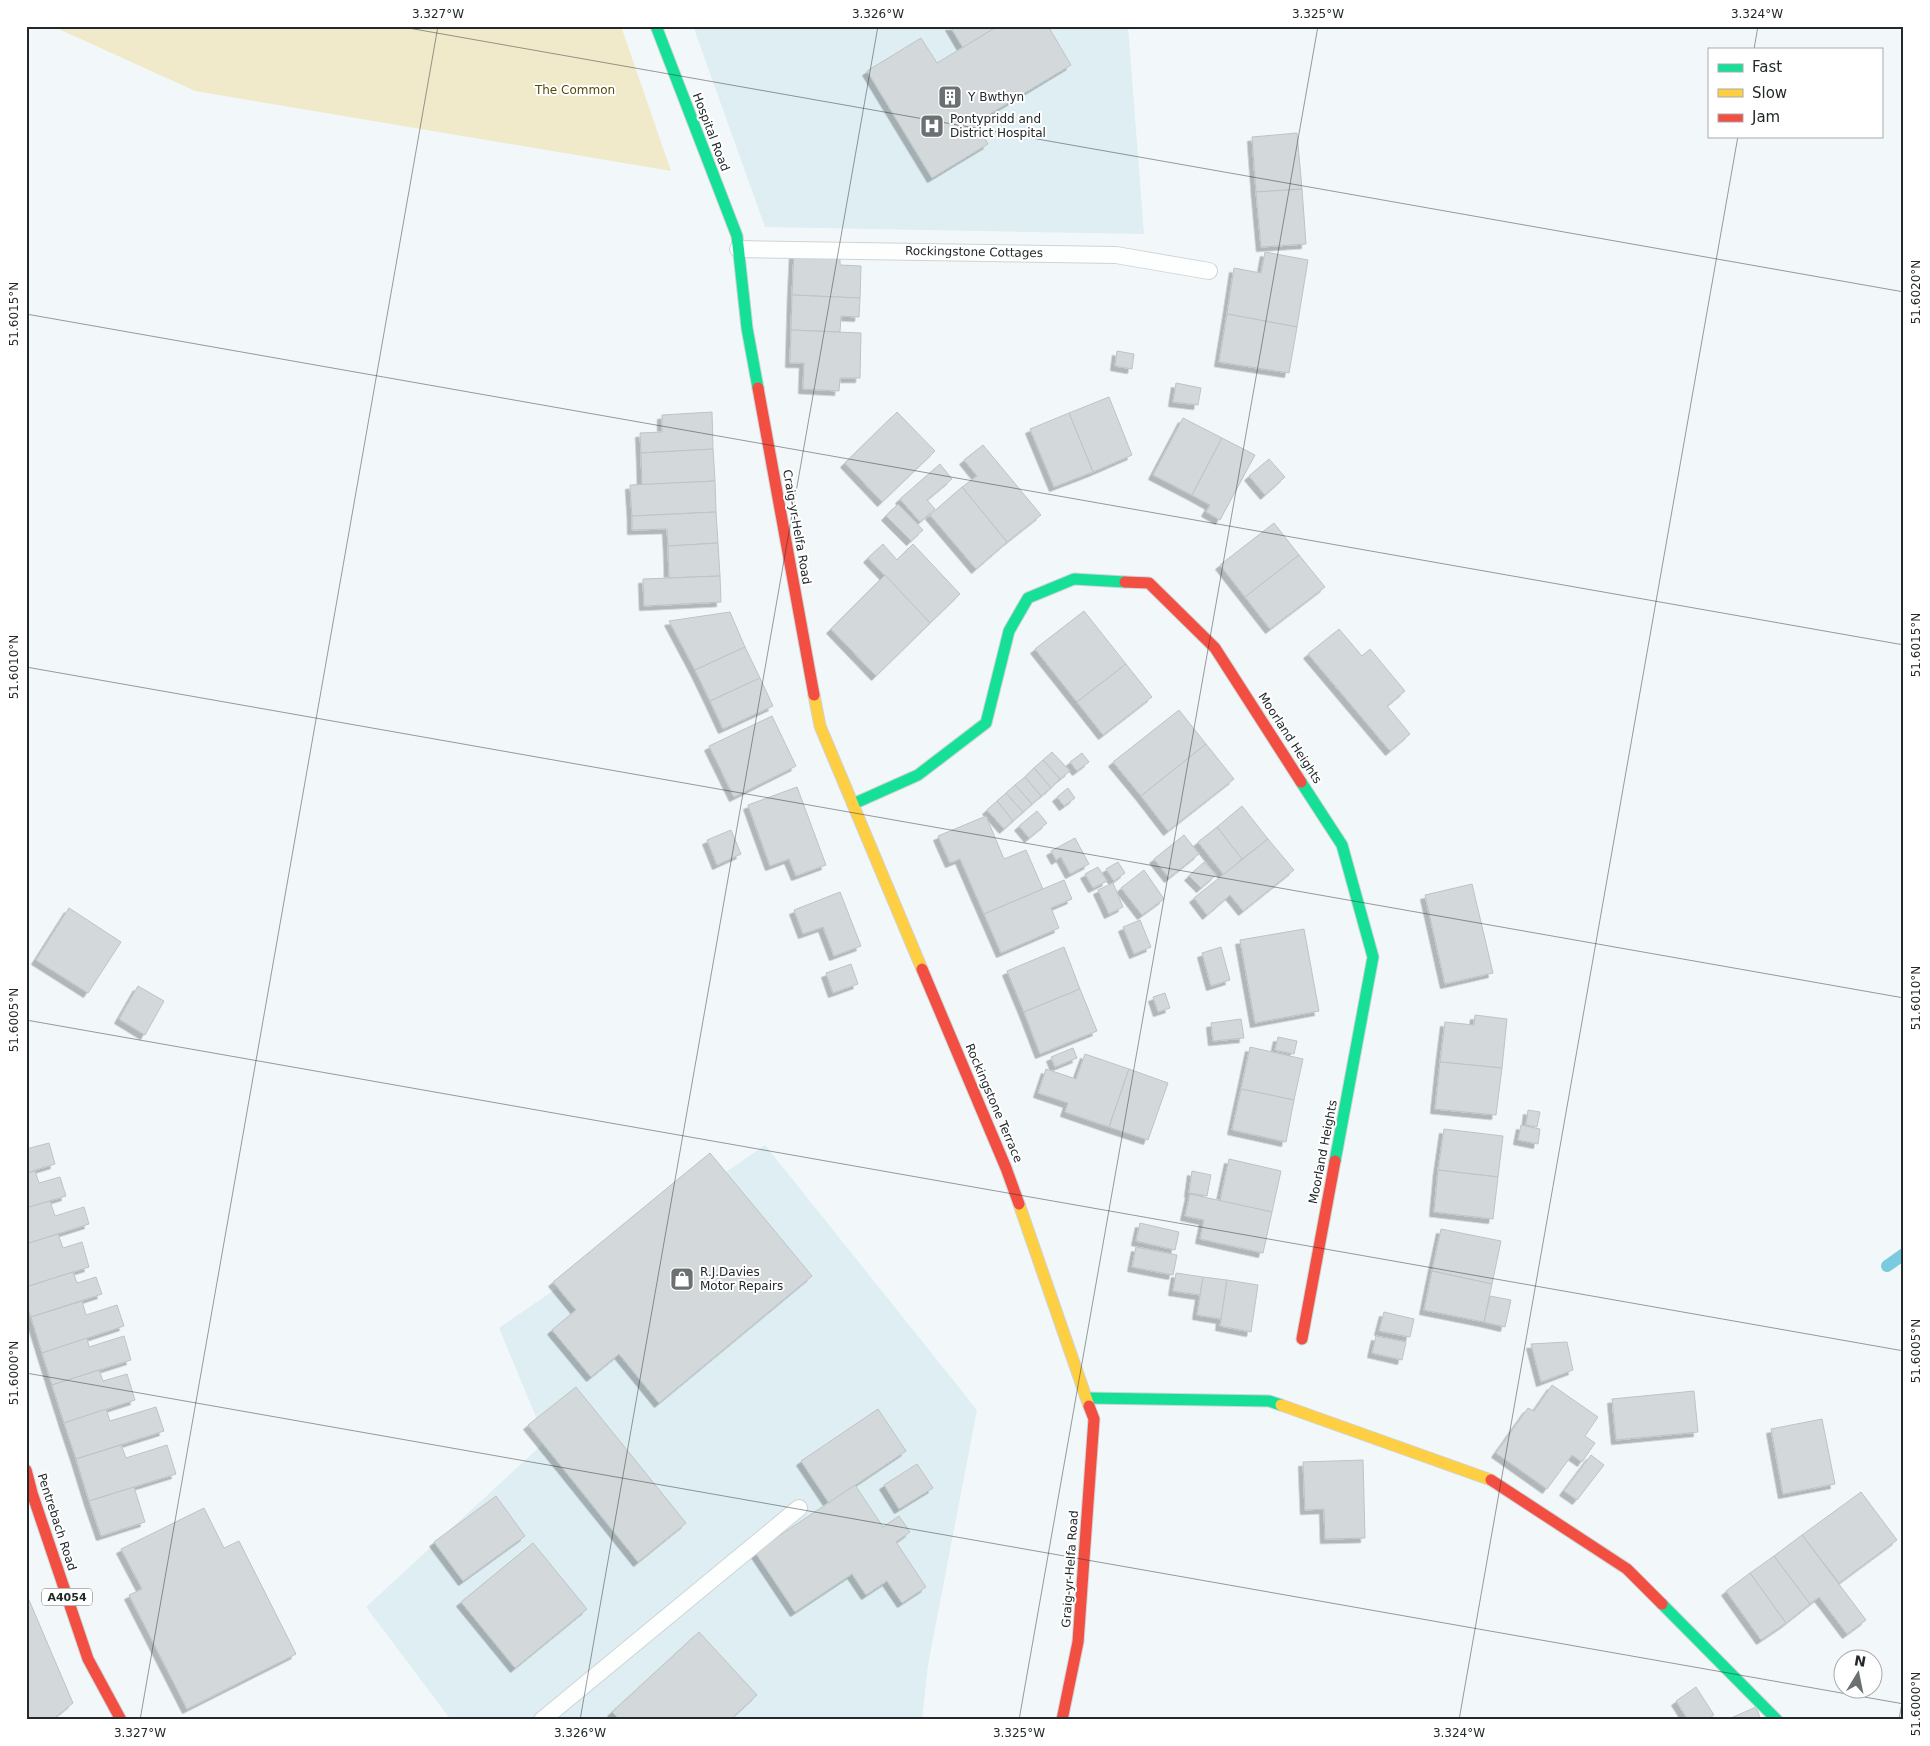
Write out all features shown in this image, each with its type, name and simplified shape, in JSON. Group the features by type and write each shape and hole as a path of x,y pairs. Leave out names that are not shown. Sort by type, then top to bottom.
{"street":[{"name":"Hospital Road","path":"656,26 736,236 738,249"},
{"name":"Craig-yr-Helfa Road","path":"738,249 747,328 820,726 853,804"},
{"name":"Moorland Heights","path":"853,804 918,775 986,723 1010,631 1028,598 1074,579 1149,583 1215,648 1342,845 1373,957 1302,1339"},
{"name":"Rockingstone Terrace","path":"853,804 1006,1168 1094,1419"},
{"path":"1087,1398 1268,1401 1486,1477 1627,1568 1777,1720"},
{"name":"Graig-yr-Helfa Road","path":"1062,1720 1078,1642 1094,1419"},
{"name":"Pentrebach Road","path":"26,1470 32,1494 88,1659 121,1720"}],"lane":[{"name":"Rockingstone Cottages","path":"738,249 1116,255 1209,271"},
{"path":"542,1720 799,1508"}],"shaded area":[{"name":"Pontypridd and District Hospital","path":"693,26 1128,26 1144,234 765,227"},
{"path":"765,1145 977,1410 928,1665 922,1720 451,1720 366,1607 546,1441 499,1328"}],"green space":[{"name":"The Common","path":"52,26 621,26 671,171 195,91"}],"building":[{"path":"950,26 998,26 963,48"},
{"name":"Y Bwthyn","path":"998,26 1048,26 1071,65 975,123 988,144 932,178 867,71 921,38 937,63"},
{"path":"1297,133 1302,189 1256,192 1252,137"},
{"path":"1302,189 1306,244 1261,247 1256,192"},
{"path":"1265,252 1308,260 1297,327 1227,314 1234,268 1261,273"},
{"path":"794,253 840,255 840,265 861,266 860,298 792,295"},
{"path":"792,295 860,298 859,317 841,316 840,332 791,330"},
{"path":"1227,314 1297,327 1289,373 1219,362"},
{"path":"791,330 861,333 860,378 840,378 839,391 803,389 804,363 790,363"},
{"path":"1117,351 1134,354 1132,369 1115,366"},
{"path":"1176,383 1201,388 1198,405 1173,402"},
{"path":"1109,397 1132,455 1093,472 1069,413"},
{"path":"712,412 713,449 641,453 640,433 662,432 662,415"},
{"path":"897,412 935,451 882,502 845,463"},
{"path":"1069,413 1093,472 1054,487 1030,429"},
{"path":"1183,418 1222,438 1192,495 1153,475"},
{"path":"1222,438 1255,455 1220,520 1206,512 1210,505 1192,495"},
{"path":"983,445 1041,515 1007,542 962,487 977,476 964,460"},
{"path":"713,449 715,481 642,485 641,453"},
{"path":"1269,459 1285,477 1265,495 1249,476"},
{"path":"940,464 952,479 927,500 935,509 920,522 900,499"},
{"path":"715,481 716,512 632,516 630,485"},
{"path":"962,487 1007,542 976,569 930,515"},
{"path":"898,504 923,530 911,541 886,516"},
{"path":"716,512 718,543 668,546 667,529 632,530 632,516"},
{"path":"1274,523 1299,555 1245,597 1220,565"},
{"path":"718,543 720,576 669,578 668,546"},
{"path":"883,544 897,560 913,544 960,594 930,623 868,558"},
{"path":"1299,555 1325,587 1270,629 1245,597"},
{"path":"885,575 930,623 876,676 831,629"},
{"path":"720,576 721,602 644,606 643,579"},
{"path":"1084,611 1126,664 1077,702 1035,649"},
{"path":"730,612 745,647 695,670 669,621"},
{"path":"1339,629 1362,656 1370,649 1405,691 1387,706 1410,734 1390,751 1308,654"},
{"path":"745,647 760,678 710,701 695,670"},
{"path":"1126,664 1152,697 1103,735 1077,702"},
{"path":"760,678 773,706 723,729 710,701"},
{"path":"1179,710 1206,744 1141,796 1113,762"},
{"path":"772,716 796,766 734,797 709,746"},
{"path":"1206,744 1234,779 1168,831 1141,796"},
{"path":"1052,752 1070,771 1060,779 1043,760"},
{"path":"1082,753 1089,762 1077,771 1070,762"},
{"path":"1043,760 1060,779 1051,788 1034,768"},
{"path":"1034,768 1051,788 1041,796 1025,777"},
{"path":"1025,777 1041,796 1032,804 1015,785"},
{"path":"1015,785 1032,804 1023,812 1006,793"},
{"path":"797,787 826,865 796,876 789,859 770,866 748,805"},
{"path":"1068,788 1075,798 1064,806 1057,797"},
{"path":"1006,793 1023,812 1013,821 997,801"},
{"path":"997,801 1013,821 1004,829 987,810"},
{"path":"1242,806 1268,839 1242,859 1217,827"},
{"path":"1037,811 1047,823 1029,838 1019,826"},
{"path":"986,816 1004,859 1026,850 1043,889 984,914 960,859 950,863 938,836"},
{"path":"1217,827 1242,859 1224,875 1198,842"},
{"path":"731,830 741,854 717,865 707,840"},
{"path":"1184,835 1199,854 1169,878 1154,859"},
{"path":"1075,838 1089,864 1070,874 1061,857 1056,860 1051,851"},
{"path":"1268,839 1294,870 1243,911 1230,895 1207,915 1194,898"},
{"path":"1118,862 1125,873 1114,881 1106,869"},
{"path":"1204,862 1216,875 1201,888 1189,876"},
{"path":"1098,867 1107,881 1093,888 1085,874"},
{"path":"1144,870 1164,899 1142,915 1121,888"},
{"path":"1064,880 1072,899 1051,908 1059,928 1001,953 984,914"},
{"path":"1113,883 1123,907 1109,914 1098,890"},
{"path":"1472,884 1493,973 1445,984 1425,895"},
{"path":"840,892 861,946 834,956 823,927 803,934 794,910"},
{"path":"69,908 121,942 88,993 36,960"},
{"path":"1140,920 1151,947 1134,954 1123,927"},
{"path":"1304,929 1319,1011 1255,1023 1240,940"},
{"path":"1064,947 1080,989 1024,1012 1007,971"},
{"path":"1221,947 1230,980 1211,986 1202,953"},
{"path":"851,964 858,984 833,993 826,973"},
{"path":"138,986 164,1001 145,1035 119,1019"},
{"path":"1080,989 1097,1031 1040,1054 1024,1012"},
{"path":"1165,993 1170,1008 1158,1012 1153,997"},
{"path":"1475,1015 1507,1019 1502,1068 1440,1062 1445,1022 1474,1025"},
{"path":"1241,1019 1244,1038 1213,1041 1211,1023"},
{"path":"1278,1037 1297,1041 1294,1054 1275,1050"},
{"path":"1250,1047 1303,1059 1294,1100 1241,1089"},
{"path":"1073,1048 1077,1058 1055,1067 1051,1057"},
{"path":"1085,1054 1129,1069 1109,1127 1065,1112 1068,1103 1038,1093 1046,1069 1076,1079"},
{"path":"1440,1062 1502,1068 1496,1115 1435,1109"},
{"path":"1129,1069 1168,1083 1148,1140 1109,1127"},
{"path":"1241,1089 1294,1100 1286,1142 1232,1130"},
{"path":"1528,1110 1540,1112 1537,1127 1526,1125"},
{"path":"1521,1125 1540,1129 1538,1144 1518,1140"},
{"path":"1444,1129 1503,1136 1498,1177 1438,1170"},
{"path":"49,1143 55,1164 26,1173 26,1149"},
{"name":"R.J.Davies Motor Repairs","path":"710,1153 812,1276 659,1403 619,1354 591,1377 552,1330 576,1310 553,1282"},
{"path":"1229,1159 1281,1171 1272,1212 1220,1201"},
{"path":"1438,1170 1498,1177 1493,1219 1434,1212"},
{"path":"35,1171 39,1183 60,1177 66,1196 26,1208 26,1173"},
{"path":"1192,1171 1211,1175 1207,1196 1189,1193"},
{"path":"1190,1194 1272,1212 1263,1253 1200,1239 1204,1220 1185,1216"},
{"path":"50,1201 55,1216 84,1207 89,1224 26,1244 26,1208"},
{"path":"1140,1223 1179,1232 1175,1250 1136,1241"},
{"path":"1441,1229 1501,1241 1492,1284 1432,1271"},
{"path":"58,1234 63,1248 82,1242 89,1267 26,1287 26,1244"},
{"path":"1136,1247 1177,1255 1173,1275 1132,1267"},
{"path":"1432,1271 1492,1284 1484,1322 1424,1310"},
{"path":"73,1272 77,1283 96,1277 102,1294 31,1317 26,1303 26,1287"},
{"path":"1176,1273 1203,1277 1200,1295 1173,1291"},
{"path":"1203,1277 1227,1280 1221,1319 1197,1315"},
{"path":"1227,1280 1258,1285 1251,1332 1220,1326"},
{"path":"1490,1296 1511,1300 1505,1327 1484,1322"},
{"path":"82,1301 86,1315 117,1305 124,1326 42,1353 31,1317"},
{"path":"1384,1312 1414,1319 1410,1337 1379,1331"},
{"path":"124,1336 131,1360 52,1385 42,1353 87,1338 89,1347"},
{"path":"1376,1336 1406,1342 1402,1360 1372,1353"},
{"path":"1567,1342 1573,1370 1541,1382 1531,1344"},
{"path":"99,1370 103,1381 127,1374 135,1400 64,1423 52,1385"},
{"path":"1552,1385 1598,1417 1585,1436 1595,1443 1582,1462 1572,1455 1547,1489 1496,1453 1528,1408 1534,1411"},
{"path":"576,1387 686,1523 638,1562 528,1425"},
{"path":"1694,1391 1698,1432 1616,1440 1612,1399"},
{"path":"156,1407 164,1431 76,1459 64,1423 106,1409 110,1421"},
{"path":"878,1409 906,1451 829,1503 801,1461"},
{"path":"1822,1419 1835,1484 1783,1494 1771,1429"},
{"path":"121,1445 126,1458 167,1445 176,1474 89,1501 76,1459"},
{"path":"1591,1455 1604,1465 1577,1500 1564,1491"},
{"path":"1363,1460 1365,1538 1325,1539 1324,1509 1305,1510 1303,1462"},
{"path":"917,1464 933,1488 899,1509 884,1485"},
{"path":"855,1485 883,1527 899,1516 910,1532 896,1542 926,1587 902,1603 887,1581 866,1595 852,1574 795,1612 755,1552"},
{"path":"134,1487 145,1522 101,1536 89,1501"},
{"path":"1861,1492 1897,1540 1839,1583 1802,1535"},
{"path":"496,1496 525,1536 463,1581 434,1542"},
{"path":"204,1508 224,1548 239,1541 296,1654 187,1709 129,1595 142,1589 121,1549"},
{"path":"1802,1535 1866,1620 1847,1634 1819,1597 1810,1604 1774,1556"},
{"path":"533,1543 587,1609 515,1668 461,1602"},
{"path":"1774,1556 1810,1604 1786,1623 1750,1573"},
{"path":"1750,1573 1786,1623 1761,1640 1726,1591"},
{"path":"26,1593 73,1703 52,1720 26,1720"},
{"path":"699,1632 757,1695 730,1720 620,1720 612,1712"},
{"path":"1696,1687 1714,1715 1706,1720 1688,1720 1676,1701"},
{"path":"1756,1707 1761,1720 1732,1720 1731,1718"}],"waterway":[{"path":"1887,1266 1904,1254"}],"traffic: fast":[{"path":"656,26 737,236 747,328 758,388"},
{"path":"853,804 918,775 986,723 1009,631 1028,598 1074,579 1125,582"},
{"path":"1301,782 1342,845 1373,957 1335,1161"},
{"path":"1087,1398 1269,1401 1281,1405"},
{"path":"1662,1604 1777,1720"}],"traffic: slow":[{"path":"814,695 820,726 922,969"},
{"path":"1019,1204 1089,1406"},
{"path":"1281,1405 1491,1480"}],"traffic: jam":[{"path":"758,388 814,695"},
{"path":"1125,582 1149,583 1215,648 1301,782"},
{"path":"922,969 1006,1168 1019,1204"},
{"path":"1302,1339 1335,1161"},
{"path":"1062,1720 1078,1642 1094,1419 1089,1406"},
{"path":"26,1470 88,1659 121,1720"},
{"path":"1491,1480 1627,1569 1662,1604"}],"place":[{"name":"Y Bwthyn","path":"950,97"},
{"name":"Pontypridd and District Hospital","path":"932,126"},
{"name":"R.J.Davies Motor Repairs","path":"682,1279"}]}
